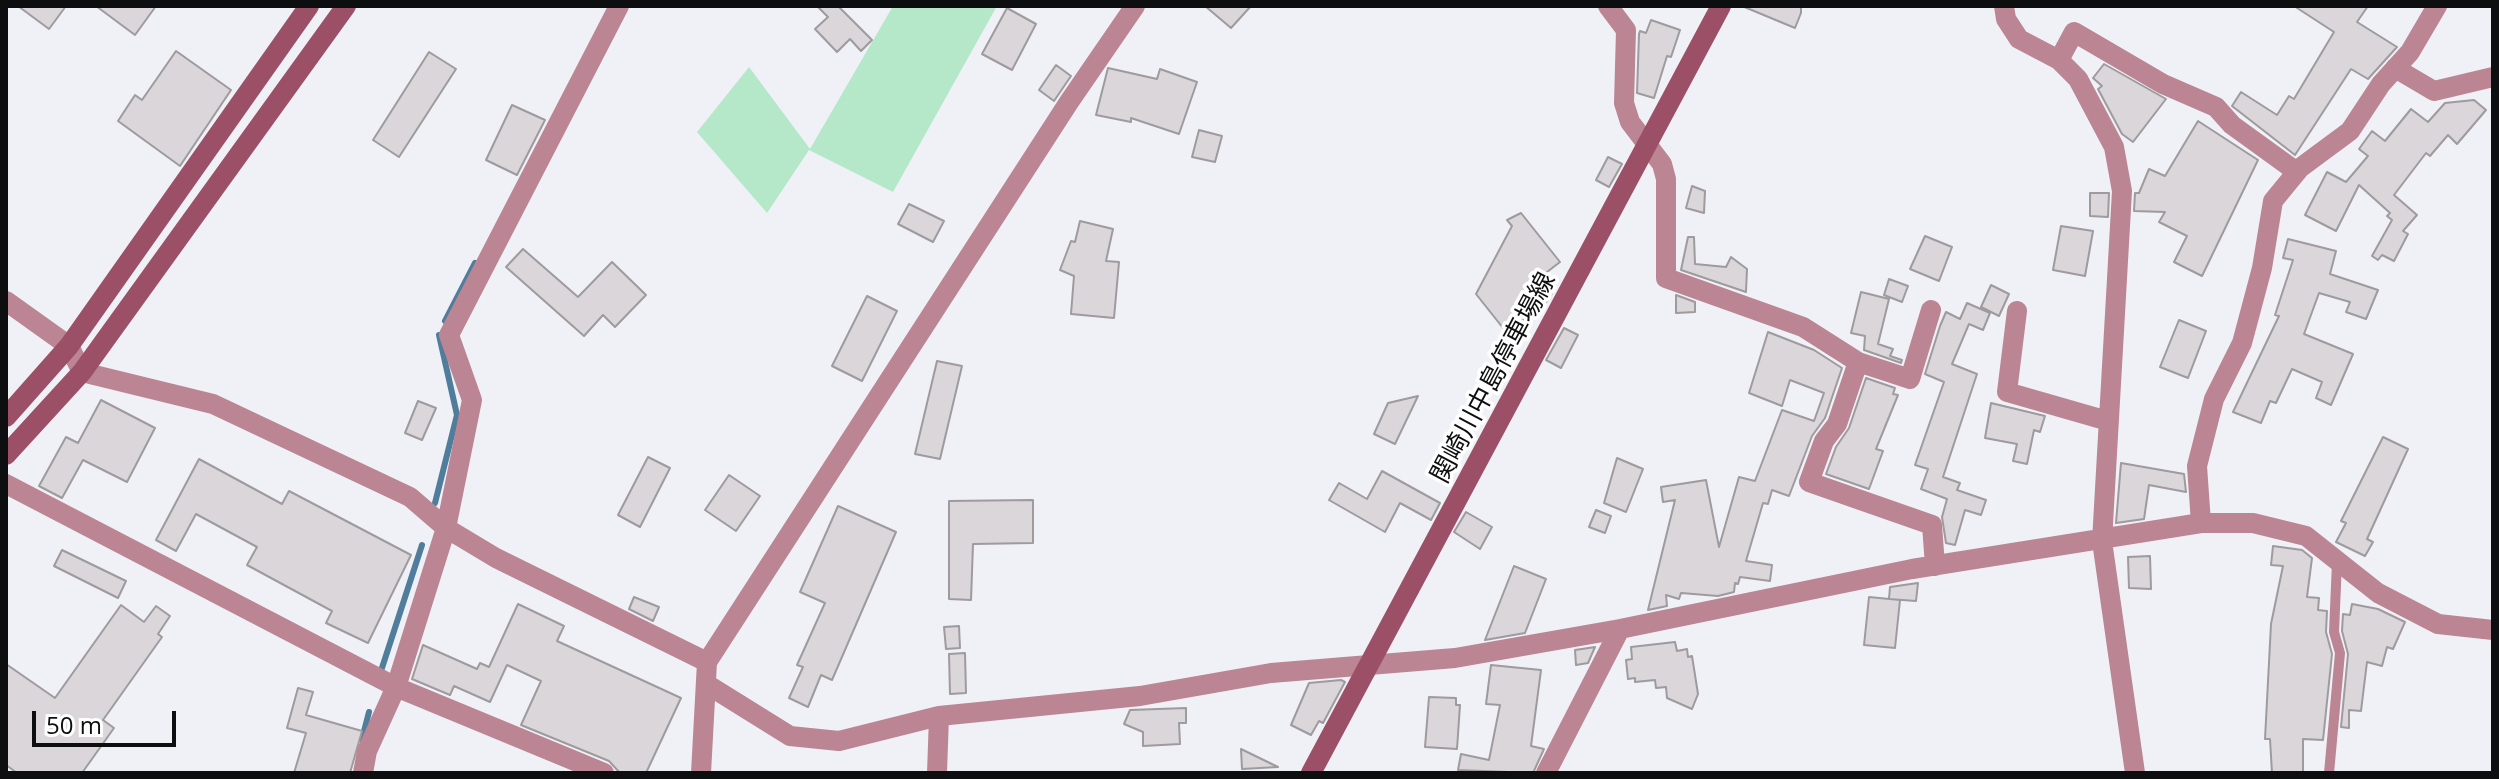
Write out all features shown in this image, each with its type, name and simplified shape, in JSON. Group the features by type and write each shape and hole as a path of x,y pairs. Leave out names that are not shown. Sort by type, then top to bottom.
{"street":[{"path":"6,417 69,346 309,6"},
{"path":"6,455 82,372 346,6"},
{"path":"363,773 367,751 396,687 446,528 472,400 449,335 619,6"},
{"path":"701,773 707,662 1069,102 1135,6"},
{"path":"1608,6 1626,30 1624,103 1630,122 1649,145 1666,179 1666,278 1803,327 1858,362 1910,379 1931,310"},
{"name":"関崎川中島停車場線","path":"1311,773 1721,6"},
{"path":"2004,6 2006,19 2019,39 2059,60 2078,79 2114,147 2122,191 2102,541 2135,773"},
{"path":"2201,523 2197,466 2214,399 2242,343 2262,268 2273,201 2297,172 2350,131 2410,52 2437,6"},
{"path":"2059,60 2074,32 2163,84 2216,107 2232,125 2297,172"},
{"path":"2395,68 2434,91 2493,77"},
{"path":"6,301 69,346 82,372 213,404 410,497 446,528 496,558 707,662"},
{"path":"2017,311 2007,392 2108,421"},
{"path":"1858,362 1837,424 1824,441 1809,482 1932,525 1935,566"},
{"path":"6,484 396,687 604,773"},
{"path":"708,685 790,736 839,741 939,716 1140,696 1271,673 1455,658 1620,629 1935,566 2201,523 2253,523 2306,536 2378,593 2438,624 2493,630"},
{"path":"1546,773 1620,629"},
{"path":"937,773 939,716"}],"lane":[{"path":"2329,773 2340,653 2334,632 2337,560"}],"green space":[{"path":"893,6 997,6 893,192 809,150 767,213 697,132 749,67 810,149"}],"building":[{"path":"18,6 66,6 49,29"},
{"path":"96,6 156,6 135,35"},
{"path":"817,6 838,6 872,40 861,51 850,39 837,52 815,29 828,17"},
{"path":"1205,6 1251,6 1231,28"},
{"path":"1742,6 1801,6 1801,13 1795,28"},
{"path":"2294,6 2368,6 2357,22 2397,47 2368,79 2351,69 2295,155 2232,106 2241,92 2277,115 2289,96 2294,99 2334,32"},
{"path":"1007,8 1036,24 1012,70 982,54"},
{"path":"1651,20 1680,30 1671,57 1667,56 1654,98 1637,93 1639,34 1640,31 1646,33"},
{"path":"176,51 231,90 180,166 118,121 135,95 142,100"},
{"path":"429,52 456,69 399,157 373,140"},
{"path":"2104,64 2166,99 2133,142 2122,134 2098,89 2102,86 2093,78"},
{"path":"1056,65 1071,76 1054,101 1039,90"},
{"path":"1108,68 1157,79 1160,69 1197,82 1179,134 1131,118 1131,122 1096,115"},
{"path":"2474,100 2486,110 2457,144 2448,135 2430,156 2426,153 2394,195 2417,215 2403,231 2408,234 2394,261 2382,255 2378,260 2372,256 2392,220 2387,216 2390,213 2359,185 2336,231 2305,215 2327,172 2346,182 2368,156 2359,149 2372,131 2385,141 2411,109 2428,122 2445,103"},
{"path":"512,105 545,120 517,175 486,160"},
{"path":"2198,121 2258,160 2202,276 2174,262 2187,236 2159,222 2165,212 2134,211 2135,193 2139,193 2149,169 2165,176"},
{"path":"1199,130 1222,136 1215,162 1192,157"},
{"path":"1608,157 1622,164 1609,187 1596,180"},
{"path":"1692,186 1705,191 1704,213 1686,208"},
{"path":"2090,193 2109,193 2108,217 2090,216"},
{"path":"909,204 944,221 933,242 898,224"},
{"path":"1521,213 1560,262 1547,272 1555,282 1550,299 1507,333 1476,294 1512,226 1507,220"},
{"path":"1080,221 1113,229 1106,261 1119,262 1114,318 1071,314 1074,276 1060,270 1071,241 1075,242"},
{"path":"2061,226 2093,231 2085,276 2053,270"},
{"path":"1925,236 1952,247 1939,281 1910,269"},
{"path":"1688,237 1694,237 1695,264 1726,267 1731,257 1747,269 1746,292 1681,270"},
{"path":"2288,239 2336,251 2330,274 2378,290 2366,319 2346,312 2350,302 2319,293 2304,334 2353,354 2331,405 2316,398 2322,382 2292,369 2276,403 2270,401 2261,423 2233,412 2279,316 2275,315 2293,260 2283,258"},
{"path":"523,249 578,297 612,262 646,295 615,327 603,315 584,336 506,267"},
{"path":"1889,279 1908,286 1902,302 1884,295"},
{"path":"1991,285 2009,294 1999,316 1981,307"},
{"path":"1861,292 1889,299 1878,344 1893,349 1890,356 1902,360 1901,363 1864,350 1865,336 1851,333"},
{"path":"1676,295 1695,302 1695,312 1676,313"},
{"path":"867,296 897,311 862,381 832,366"},
{"path":"1967,303 1990,313 1983,330 1969,324 1952,364 1977,374 1943,477 1960,483 1957,490 1986,500 1981,515 1965,510 1955,545 1946,543 1942,517 1947,499 1921,489 1928,469 1915,465 1944,382 1925,374 1940,326 1946,312 1960,319"},
{"path":"2179,320 2206,331 2188,378 2160,367"},
{"path":"1564,328 1578,335 1561,368 1546,360"},
{"path":"1768,332 1814,350 1842,368 1825,418 1812,436 1789,496 1772,490 1768,504 1763,503 1746,561 1772,565 1770,581 1740,577 1738,584 1735,583 1734,592 1718,596 1681,593 1679,599 1666,595 1667,606 1648,610 1675,500 1663,502 1661,487 1706,480 1719,547 1739,477 1755,481 1782,410 1814,421 1824,393 1790,380 1782,406 1749,393"},
{"path":"937,361 962,366 940,459 915,454"},
{"path":"1866,378 1895,388 1893,394 1898,395 1876,449 1883,451 1869,489 1826,474 1836,447 1849,428"},
{"path":"1418,396 1395,444 1374,434 1388,403"},
{"path":"101,400 155,428 127,482 83,460 62,498 39,486 66,437 78,443"},
{"path":"418,401 436,408 422,440 405,433"},
{"path":"1991,403 2045,416 2040,432 2034,430 2027,464 2013,461 2017,444 1985,438"},
{"path":"2383,437 2408,449 2367,539 2373,542 2365,556 2336,542 2346,523 2341,521"},
{"path":"648,457 670,468 640,527 618,515"},
{"path":"1617,458 1643,469 1626,512 1604,503"},
{"path":"199,459 282,504 289,491 411,555 368,643 326,623 332,611 247,565 257,547 196,514 176,551 156,540"},
{"path":"2121,463 2184,474 2186,492 2149,485 2144,519 2116,523"},
{"path":"1382,471 1440,503 1431,520 1400,503 1385,532 1329,500 1339,483 1367,499"},
{"path":"729,475 760,496 736,531 705,510"},
{"path":"1033,500 1033,543 973,544 971,600 949,599 949,501"},
{"path":"838,506 896,532 832,680 821,675 808,707 789,698 803,667 797,665 825,603 800,592"},
{"path":"1596,510 1611,516 1605,533 1589,527"},
{"path":"1466,512 1492,527 1480,549 1454,532"},
{"path":"2273,546 2302,550 2312,558 2307,597 2319,598 2318,610 2327,611 2326,632 2332,654 2323,740 2303,739 2303,773 2272,773 2270,739 2265,739 2271,624 2283,566 2271,565"},
{"path":"62,550 126,581 118,598 54,566"},
{"path":"2150,556 2151,589 2129,588 2128,557"},
{"path":"1514,566 1546,579 1525,633 1485,640"},
{"path":"1918,583 1916,601 1889,599 1890,587"},
{"path":"634,597 659,607 653,621 629,609"},
{"path":"1869,597 1900,600 1895,648 1864,645"},
{"path":"518,604 564,626 557,641 681,698 646,773 620,773 609,761 521,725 541,681 507,665 490,702 454,686 450,695 412,679 423,645 477,669 480,663 489,667"},
{"path":"2352,604 2378,609 2405,622 2393,649 2387,647 2382,666 2367,662 2361,711 2349,710 2349,728 2341,727 2348,654 2342,631 2343,614 2350,615"},
{"path":"121,605 144,622 156,606 170,616 158,634 162,637 103,720 114,728 82,773 17,773 6,765 6,664 55,698"},
{"path":"959,626 960,648 946,649 944,627"},
{"path":"1675,642 1677,651 1687,649 1688,657 1692,656 1698,694 1692,709 1667,698 1666,687 1656,688 1655,680 1635,682 1635,678 1628,679 1626,660 1632,659 1631,647"},
{"path":"1595,647 1588,663 1576,665 1575,650"},
{"path":"965,653 966,693 950,694 949,654"},
{"path":"1491,665 1541,670 1531,746 1544,749 1533,773 1458,770 1461,754 1489,760 1500,705 1486,704"},
{"path":"1345,682 1323,723 1319,721 1311,735 1291,725 1309,683"},
{"path":"298,688 313,692 306,715 362,731 350,773 294,773 306,733 287,728"},
{"path":"1429,697 1456,698 1456,705 1460,705 1457,749 1425,747"},
{"path":"1186,708 1186,723 1179,723 1180,744 1143,746 1143,732 1124,724 1130,710"},
{"path":"1241,749 1278,767 1242,769"}],"waterway":[{"path":"445,321 475,263"},
{"path":"435,503 457,415 439,335"},
{"path":"380,674 422,545"},
{"path":"362,739 369,712"}]}
